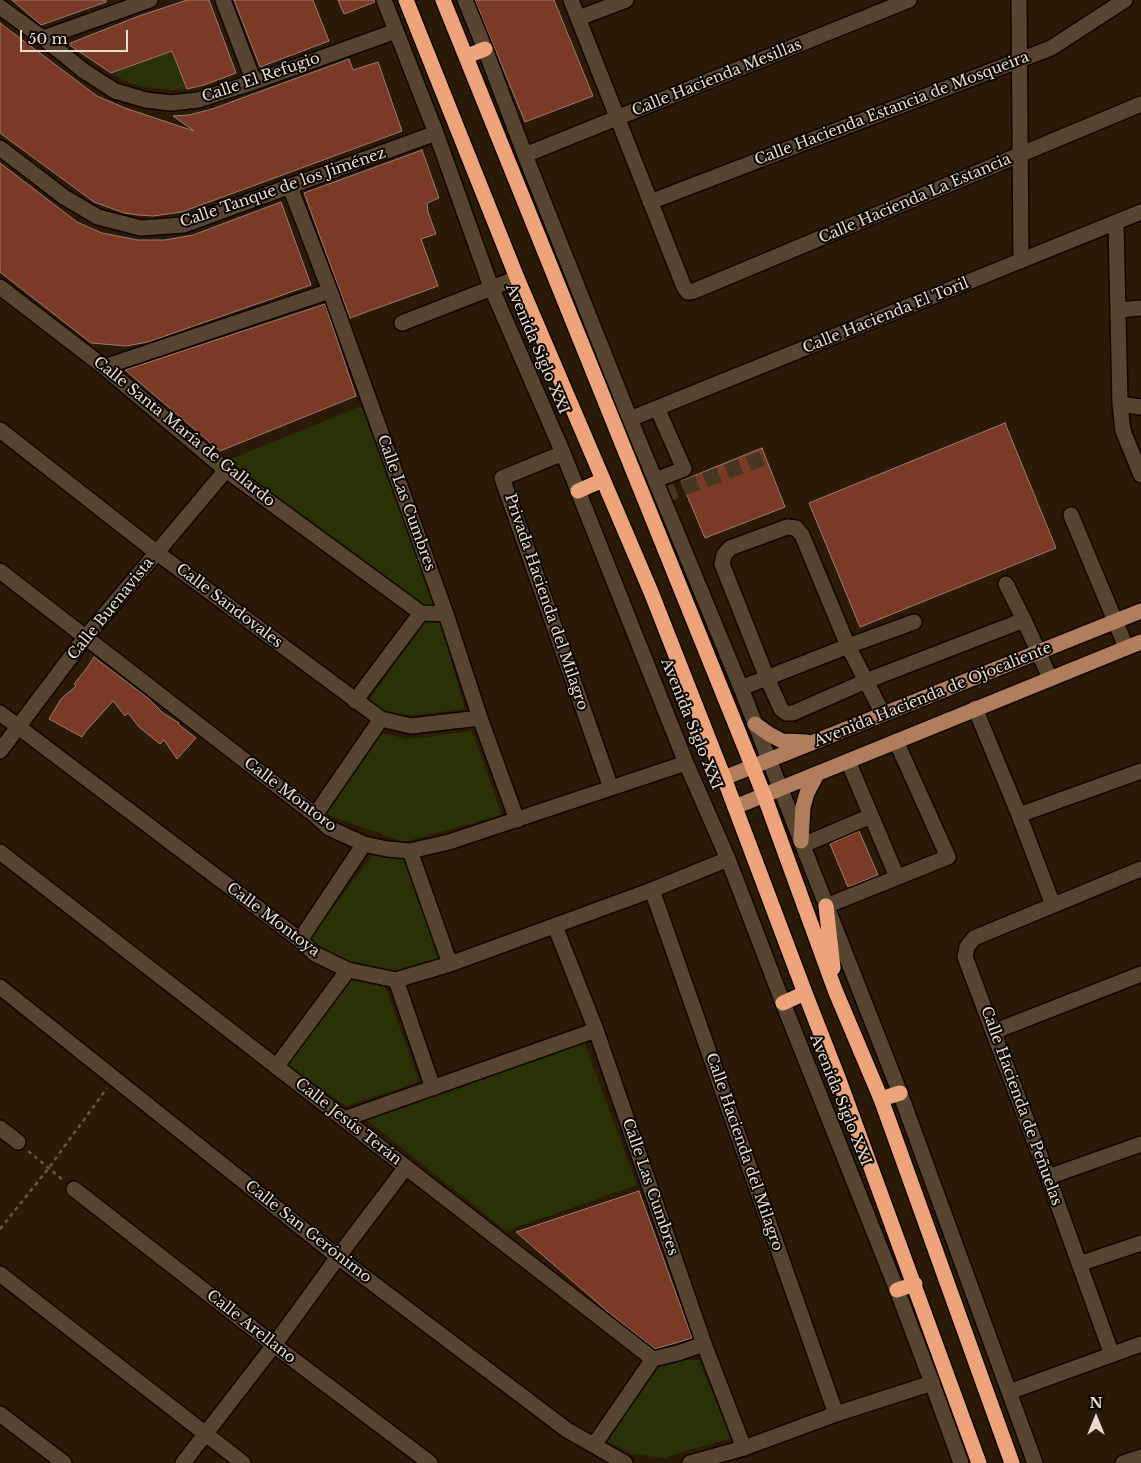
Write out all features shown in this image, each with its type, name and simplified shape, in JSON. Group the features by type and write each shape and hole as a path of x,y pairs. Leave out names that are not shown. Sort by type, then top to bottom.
{"highway":[{"name":"Avenida Siglo XXI","path":"406,0 517,278 651,592 724,778 805,994 843,1089 979,1463"},
{"path":"444,0 764,795 835,990 881,1099 1012,1463"},
{"path":"467,56 485,50"},
{"path":"578,491 603,480"},
{"path":"826,906 835,990"},
{"path":"783,1003 805,994"},
{"path":"881,1099 900,1093"},
{"path":"897,1290 914,1284"}],"main road":[{"name":"Avenida Hacienda de Ojocaliente","path":"724,778 1141,611"},
{"name":"Avenida Hacienda de Ojocaliente","path":"735,807 1141,642"},
{"path":"755,724 768,734 782,741 795,743 816,742"},
{"path":"802,843 803,807 807,793 817,774"}],"street":[{"path":"43,38 150,0"},
{"path":"223,0 254,82"},
{"name":"Avenida Siglo XXI","path":"384,0 436,133 491,287 563,453 686,763 728,859 897,1290 961,1463"},
{"path":"465,0 630,419 741,688 900,1093 1035,1463"},
{"path":"571,0 650,202"},
{"path":"579,18 626,0"},
{"name":"Calle Hacienda Mesillas","path":"525,155 909,0"},
{"path":"1019,0 1021,261"},
{"name":"Calle Hacienda Estancia de Mosqueira","path":"650,202 1051,48 1125,0"},
{"name":"Calle El Refugio","path":"0,8 43,38 84,71 115,91 146,100 171,103 198,100 396,31"},
{"name":"Calle Hacienda La Estancia","path":"650,202 684,288 688,292 694,291 1141,104"},
{"name":"Calle Tanque de los Jiménez","path":"0,148 64,197 98,217 141,228 184,225 436,133"},
{"name":"Calle Las Cumbres","path":"290,187 330,291 446,614 480,718 517,820"},
{"name":"Calle Hacienda El Toril","path":"630,419 1141,212"},
{"path":"1116,223 1120,404 1123,431 1141,475"},
{"path":"402,323 517,278"},
{"name":"Calle Santa María de Gallardo","path":"0,287 104,367 226,470 421,613"},
{"path":"104,367 330,291"},
{"path":"1119,310 1141,308"},
{"path":"1120,404 1141,407"},
{"path":"655,480 684,470 658,408"},
{"name":"Calle Sandovales","path":"0,430 156,552 381,719 411,726 480,718"},
{"name":"Privada Hacienda del Milagro","path":"563,453 502,478 611,788"},
{"name":"Calle Buenavista","path":"0,751 85,638 226,470"},
{"path":"1071,516 1126,647"},
{"path":"883,714 866,681 848,646 802,535 796,528 787,527 730,548 724,555 722,564 767,678 781,709 786,713 793,713 866,681 1024,620"},
{"name":"Calle Montoro","path":"0,571 315,815 329,828 364,844 410,851 449,842 686,763"},
{"path":"1006,584 1050,678"},
{"path":"355,700 421,613 446,614"},
{"path":"741,688 914,622"},
{"path":"975,708 1019,816 1052,905"},
{"name":"Calle Montoya","path":"0,712 300,940 315,954 348,970 396,980 450,964 555,926 728,859"},
{"path":"315,815 381,719"},
{"path":"826,906 948,857 896,741"},
{"path":"848,760 897,877"},
{"path":"1019,816 1141,771"},
{"path":"802,843 871,816"},
{"path":"300,940 364,844"},
{"path":"410,851 450,964"},
{"name":"Calle Jesús Terán","path":"0,852 654,1359"},
{"name":"Calle Hacienda de Peñuelas","path":"1112,1355 1048,1177 965,957 967,947 974,938 1141,869"},
{"name":"Calle Hacienda del Milagro","path":"652,890 836,1414"},
{"name":"Calle Las Cumbres","path":"555,926 596,1030 704,1344 744,1448"},
{"path":"276,1067 348,970"},
{"path":"994,1032 1141,974"},
{"path":"396,980 433,1088"},
{"name":"Calle San Gerónimo","path":"0,987 338,1257 568,1430 625,1463"},
{"path":"344,1119 596,1030"},
{"path":"0,1128 18,1142"},
{"path":"1048,1177 1141,1144"},
{"path":"183,1463 274,1345 406,1167"},
{"name":"Calle Arellano","path":"74,1188 274,1345 430,1463"},
{"path":"1079,1264 1141,1243"},
{"path":"0,1274 243,1463"},
{"path":"594,1446 654,1359 678,1354 704,1344"},
{"path":"1009,1392 1141,1344"},
{"path":"690,1463 744,1448 836,1414 932,1383"},
{"path":"0,1414 64,1463"},
{"path":"1123,1463 1141,1457"}],"path":[{"path":"0,1228 48,1169 115,1077"},
{"path":"18,1142 48,1169 74,1188"}],"green space":[{"path":"172,51 187,89 173,90 142,87 112,74"},
{"path":"361,406 439,606 423,605 226,461"},
{"path":"425,620 441,623 465,709 411,716 385,711 369,700"},
{"path":"472,731 502,815 404,842 325,814 381,733 408,739"},
{"path":"375,852 403,858 444,961 401,972 356,965 321,949 310,938"},
{"path":"352,979 385,985 419,1082 346,1106 287,1064"},
{"path":"584,1042 637,1185 506,1231 367,1120"},
{"path":"656,1360 699,1360 731,1438 663,1458 632,1454 607,1441"}],"building":[{"path":"12,0 106,0 106,2 41,25"},
{"path":"187,0 209,0 236,73 187,89 172,51 111,73 68,44 139,16"},
{"path":"234,0 313,0 329,41 260,67"},
{"path":"338,0 375,0 375,2 344,14"},
{"path":"475,0 554,0 593,96 525,122"},
{"path":"0,23 97,96 125,108 194,131 173,116 189,115 212,109 349,59 353,70 378,62 402,131 182,212 153,216 124,213 94,202 0,133"},
{"path":"422,150 439,198 427,203 428,212 436,234 421,239 438,286 350,318 304,193"},
{"path":"0,163 77,222 102,233 138,240 165,240 193,235 281,202 311,285 148,342 126,346 91,343 0,272"},
{"path":"325,304 356,396 220,451 125,370"},
{"path":"1005,423 1056,548 860,627 809,503"},
{"path":"762,448 785,507 705,538 681,481"},
{"path":"94,657 196,738 177,759 164,740 160,744 139,727 128,713 125,716 113,701 82,737 49,719 61,699 76,686 74,684"},
{"path":"859,831 878,875 848,887 830,844"},
{"path":"639,1191 692,1338 655,1349 607,1311 516,1232"}],"tunnel":[{"path":"662,496 769,456"}]}
